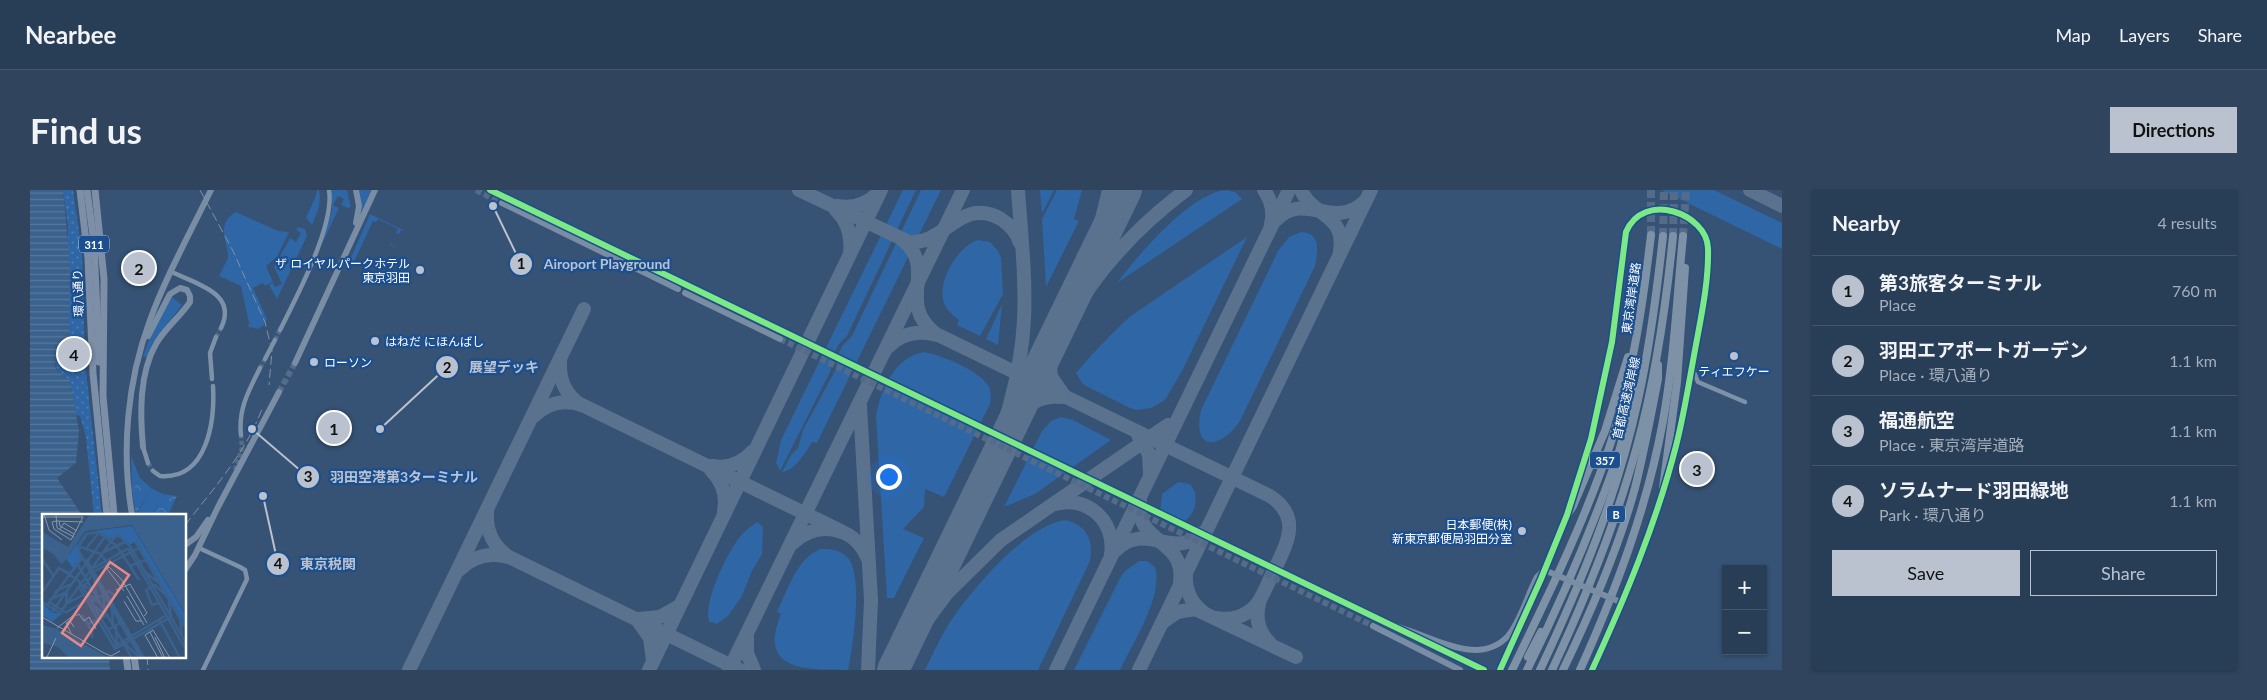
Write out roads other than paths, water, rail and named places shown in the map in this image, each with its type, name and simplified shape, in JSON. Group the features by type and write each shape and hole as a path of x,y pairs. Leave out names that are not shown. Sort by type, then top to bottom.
{"highway":[{"name":"東京湾岸道路","path":"1512,670 1582,518 1604,461 1626,386 1642,305 1651,235"},
{"name":"首都高速湾岸線","path":"1540,670 1575,593 1608,507 1622,462 1644,371 1653,319 1663,236"},
{"name":"首都高速湾岸線","path":"1552,670 1585,597 1617,511 1638,444 1658,351 1673,236"},
{"path":"1580,670 1607,609 1630,548 1654,465 1669,382 1683,236"},
{"path":"1663,488 1675,401 1682,329 1685,262 1682,246"},
{"path":"1567,515 1573,506 1605,431 1620,387 1642,305"},
{"path":"1569,670 1634,488 1658,379 1658,351"},
{"path":"1527,670 1559,604 1578,559 1618,454 1632,399 1644,371"},
{"path":"1522,670 1534,643 1559,604"},
{"path":"1563,670 1583,628"}],"main road":[{"name":"環八通り","path":"80,190 88,258 93,373 108,514"},
{"name":"311","path":"87,190 94,243 97,299"},
{"name":"環八通り","path":"95,190 104,294 103,395 114,514"},
{"path":"93,373 97,299"},
{"path":"97,299 99,360 103,395"}],"street":[{"path":"132,514 128,484 127,435 132,394 142,348 149,321 211,190"},
{"path":"280,330 320,239 329,208 329,190"},
{"path":"352,237 359,210 356,190"},
{"path":"295,363 375,190"},
{"path":"678,289 505,201 682,282"},
{"path":"1500,670 1537,588 1547,572 1591,439 1618,305 1626,232 1636,215 1652,207 1665,208 1694,221 1708,242 1703,302 1676,448 1641,556 1619,603 1592,670"},
{"path":"172,272 220,297 226,309 225,320 221,328"},
{"path":"689,286 782,330"},
{"path":"142,348 172,292 180,288 187,290 190,302 155,344 147,369 142,395 143,446 148,463"},
{"path":"685,293 780,339"},
{"path":"212,379 210,353 216,337"},
{"path":"265,359 275,340"},
{"path":"1692,367 1698,382 1745,402"},
{"path":"241,435 240,420 244,403 260,368"},
{"path":"1688,389 1698,382"},
{"path":"153,471 160,476 177,474 188,469 199,458 210,426 214,400 213,386"},
{"path":"186,568 199,548 218,507 279,392"},
{"path":"231,482 234,472"},
{"path":"186,544 196,536 218,507"},
{"path":"199,548 245,570 247,579 203,670"},
{"path":"1390,625 1405,628 1457,650 1470,653 1487,651 1508,636 1536,577 1547,572 1619,603"},
{"path":"1376,618 1484,670"},
{"path":"1373,626 1460,670"}],"tunnel":[{"path":"476,190 502,203"},
{"path":"490,190 508,199"},
{"path":"1651,190 1651,235"},
{"path":"1663,236 1664,190"},
{"path":"1673,236 1674,190"},
{"path":"1683,236 1686,190"},
{"path":"216,337 221,328"},
{"path":"275,340 280,330"},
{"path":"782,330 1376,618"},
{"path":"780,339 1373,626"},
{"path":"260,368 265,359"},
{"path":"279,392 295,363"},
{"path":"235,470 242,448 241,435"},
{"path":"148,463 153,471"}],"railway":[{"path":"200,190 233,251 265,322 272,351 269,385"},
{"path":"186,524 238,456 262,409"},
{"path":"147,658 148,670"}],"place":[{"name":"Airoport Playground","path":"493,206"},
{"name":"羽田エアポートガーデン","path":"139,268"},
{"name":"ザ ロイヤルパークホテル 東京羽田","path":"420,270"},
{"name":"はねだ にほんばし","path":"375,341"},
{"name":"ソラムナード羽田緑地","path":"74,354"},
{"name":"ティエフケー","path":"1734,356"},
{"name":"ローソン","path":"314,362"},
{"name":"第3旅客ターミナル","path":"334,428"},
{"name":"羽田空港第3ターミナル","path":"252,429"},
{"name":"展望デッキ","path":"380,429"},
{"name":"福通航空","path":"1697,469"},
{"name":"東京税関","path":"263,496"},
{"name":"日本郵便(株) 新東京郵便局羽田分室","path":"1522,531"}]}
